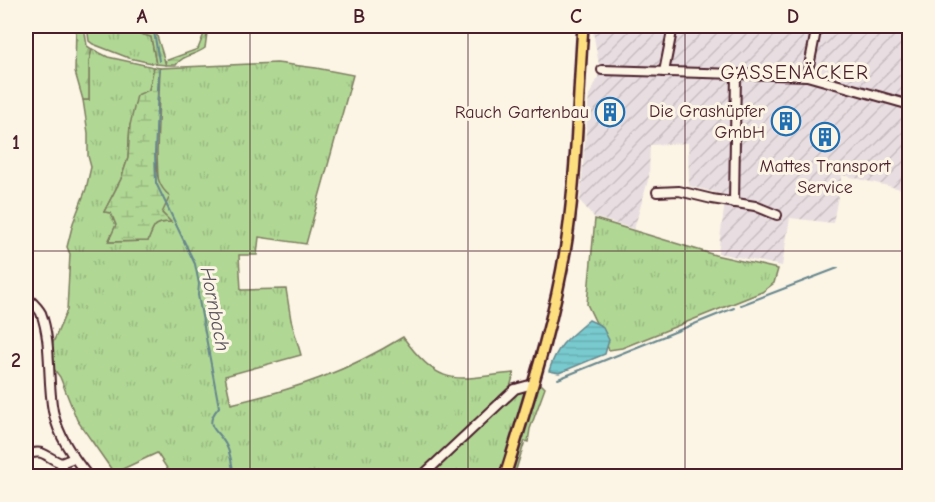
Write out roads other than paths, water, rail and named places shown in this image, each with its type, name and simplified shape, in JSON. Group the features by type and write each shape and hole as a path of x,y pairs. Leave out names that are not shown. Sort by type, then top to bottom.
{"main road":[{"path":"506,477 553,314 567,238 584,26"}],"street":[{"path":"664,72 673,26"},
{"path":"807,76 817,26"},
{"path":"602,70 807,76 909,105"},
{"path":"734,203 736,74"},
{"path":"657,192 679,191 755,206 777,215"},
{"path":"26,296 40,311 46,333 48,372 54,413 63,439 88,477"},
{"path":"422,477 515,389 533,384"},
{"path":"26,455 36,451 61,463 74,458"},
{"path":"61,463 64,477"}],"water":[{"path":"589,320 602,326 609,340 605,354 559,373 549,371 560,348"}],"waterway":[{"name":"Hornbach","path":"153,26 159,61"},
{"name":"Hornbach","path":"159,70 156,183 195,264 199,284 198,295 219,407 214,414 212,424 230,453 234,475 229,476"},
{"path":"741,305 838,268"},
{"path":"558,379 734,308"}],"place":[{"name":"Rauch Gartenbau","path":"610,112"},
{"name":"Die Grashüpfer GmbH","path":"786,121"},
{"name":"Mattes Transport Service","path":"825,137"}],"district":[{"name":"GASSENÄCKER","path":"795,72"}]}
